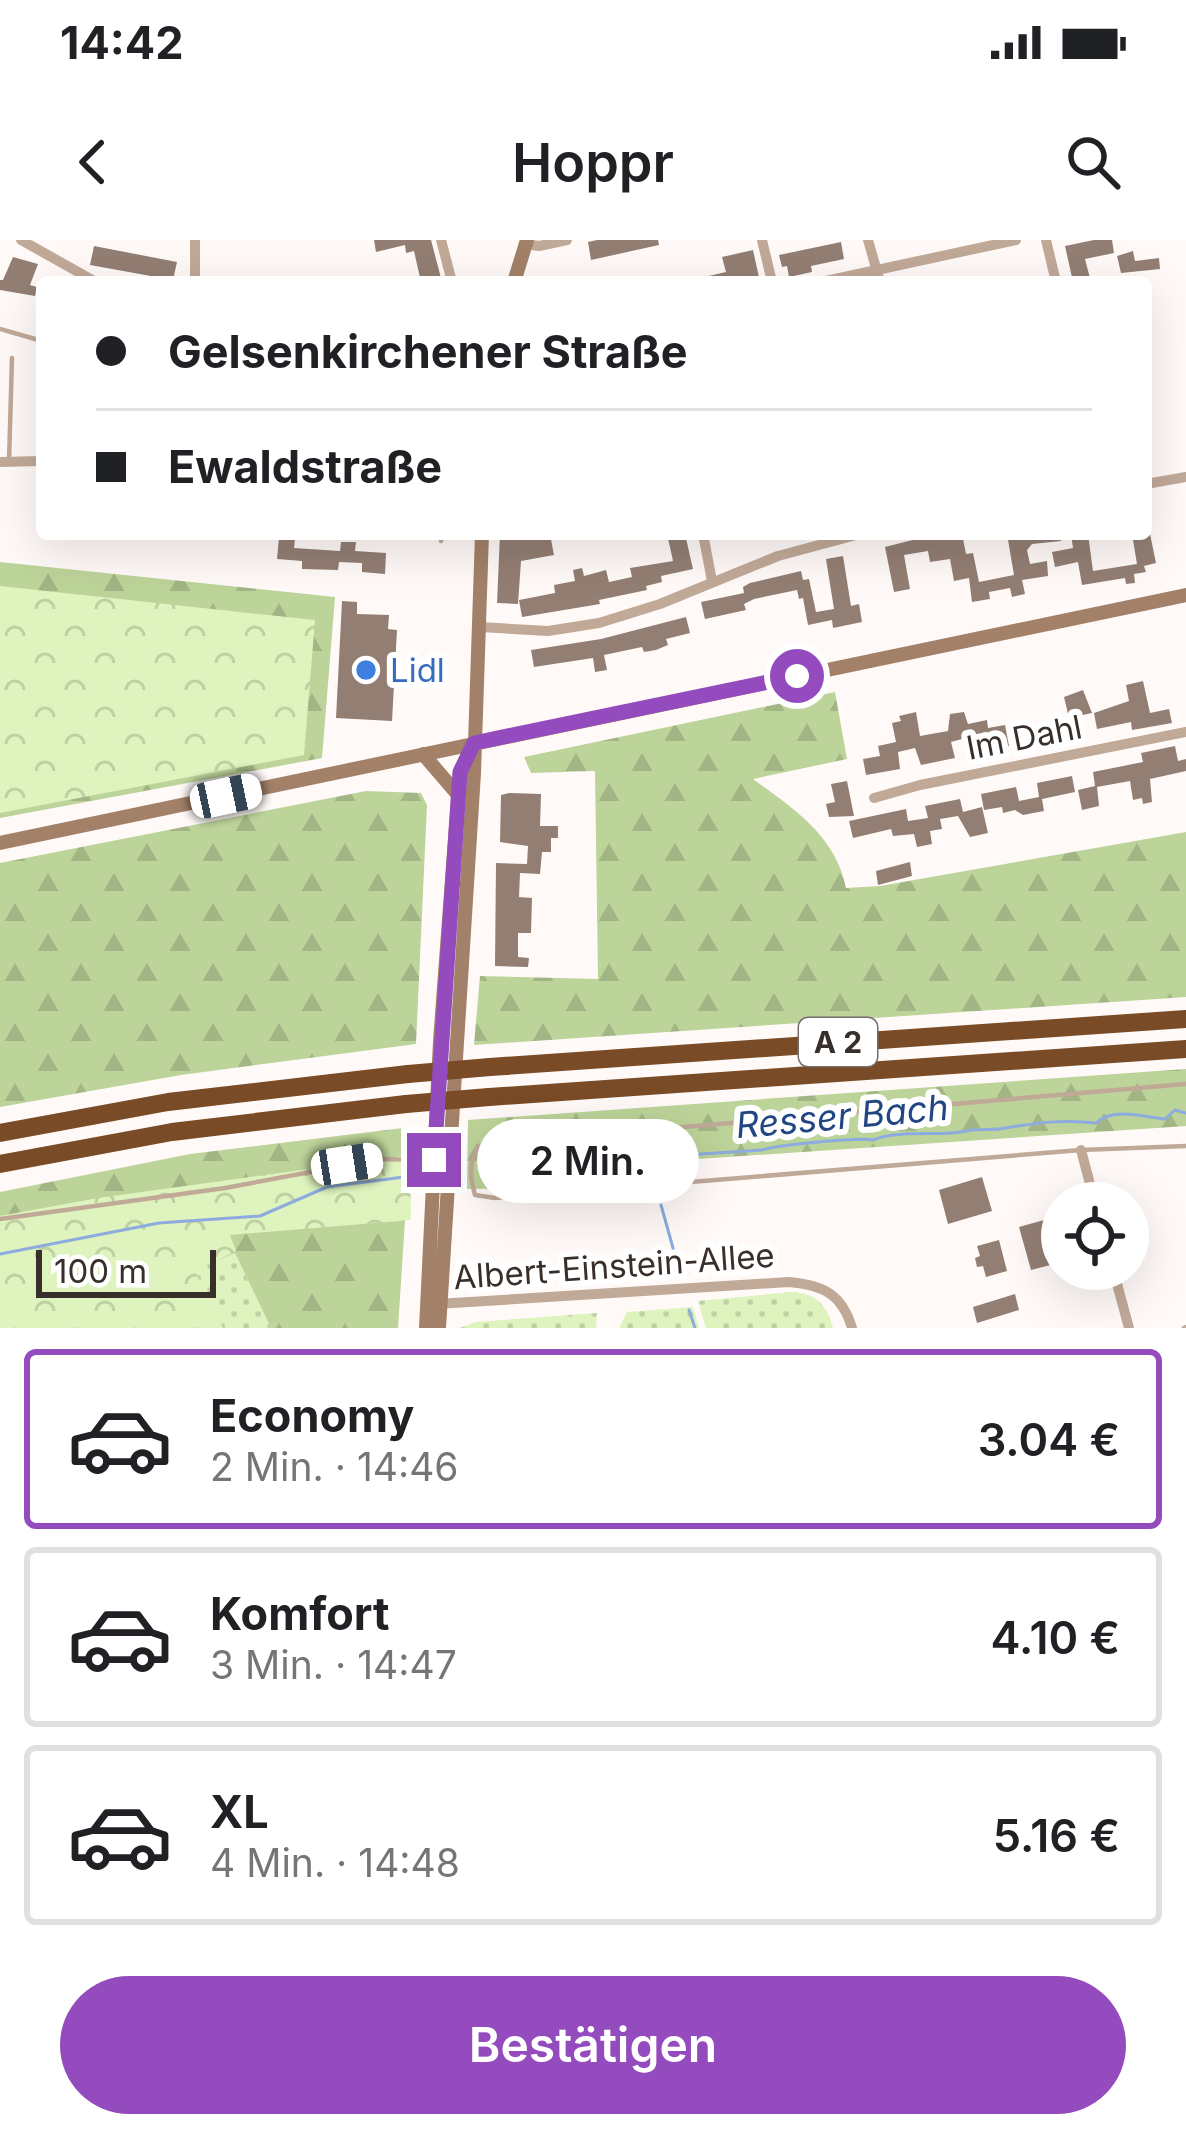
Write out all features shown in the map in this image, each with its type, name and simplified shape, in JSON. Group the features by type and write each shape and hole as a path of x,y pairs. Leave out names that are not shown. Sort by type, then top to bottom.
{"highway":[{"name":"A 2","path":"0,1133 168,1102 408,1074 1186,1018"},
{"name":"A 2","path":"0,1164 172,1132 406,1104 1186,1048"}],"main road":[{"path":"516,276 526,242"},
{"path":"426,1328 433,1304 474,743 482,540"},
{"path":"0,843 1186,595"},
{"path":"440,1328 433,1304 434,1160 460,772 474,743"},
{"path":"423,754 458,796"}],"street":[{"path":"21,240 85,276"},
{"path":"195,240 195,276"},
{"path":"441,240 450,276"},
{"path":"526,242 539,246 567,240"},
{"path":"762,240 771,276"},
{"path":"868,240 879,276 1016,240"},
{"path":"1046,240 1055,276"},
{"path":"4,462 36,461"},
{"path":"1152,483 1186,477"},
{"path":"704,540 712,581"},
{"path":"480,627 532,631 580,627 660,604 778,556 838,540"},
{"name":"Im Dahl","path":"874,798 1186,732"},
{"path":"1081,1150 1089,1182"},
{"name":"Albert-Einstein-Allee","path":"433,1304 788,1282 814,1284 835,1294 852,1328"},
{"path":"1119,1290 1130,1328"}],"lane":[{"path":"0,329 36,339"},
{"path":"4,462 12,358"},
{"path":"1186,1084 497,1143 478,1146 472,1156 471,1180 475,1195 495,1198 1081,1150 1186,1146"},
{"path":"0,1219 225,1188 380,1159 434,1160"}],"green space":[{"path":"0,562 335,597 322,758 0,818"},
{"path":"0,586 315,620 304,755 0,813"},
{"path":"835,692 847,759 753,779 823,838 846,888 1186,832 1186,997 474,1045 480,976 598,979 595,771 531,773 524,757"},
{"path":"366,791 421,793 427,805 416,1044 181,1075 0,1107 0,863"},
{"path":"1186,1069 1186,1126 537,1170 548,1188 467,1189 468,1120"},
{"path":"411,1127 398,1328 271,1328 235,1253 0,1328 0,1192 190,1154"},
{"path":"410,1155 411,1220 230,1235 236,1251 195,1271 223,1328 0,1328 0,1216"},
{"path":"235,1253 271,1328 220,1328 193,1270"},
{"path":"792,1292 820,1302 833,1328 706,1328 698,1301"},
{"path":"693,1307 699,1328 619,1328 627,1312"},
{"path":"597,1313 596,1328 460,1328 475,1322"}],"building":[{"path":"374,240 431,240 440,276 420,276 414,251 406,253 405,245 376,252"},
{"path":"658,240 659,245 591,260 588,242"},
{"path":"1112,240 1114,253 1085,259 1089,276 1072,276 1065,246"},
{"path":"841,242 844,259 789,276 779,255"},
{"path":"94,246 177,262 174,276 90,265"},
{"path":"753,250 759,276 709,276 726,272 722,257"},
{"path":"1133,251 1135,261 1159,258 1160,269 1121,273 1117,256"},
{"path":"13,257 38,264 30,285 36,287 35,296 0,290"},
{"path":"279,540 295,540 294,548 340,551 341,542 356,542 355,551 386,553 385,574 362,572 362,563 339,562 338,570 302,569 302,561 277,559"},
{"path":"500,540 551,540 554,555 521,561 518,604 497,603"},
{"path":"668,540 686,540 693,569 661,576 662,582 646,586 647,590 599,600 600,604 522,617 519,600 555,593 554,585 575,581 573,570 582,568 584,576 606,570 609,582 632,577 630,568 673,561"},
{"path":"912,540 963,540 966,554 973,553 979,582 1014,575 1008,540 1061,540 1032,544 1027,550 1030,564 1047,561 1048,576 1022,580 1025,594 1012,597 1010,588 972,602 969,578 954,581 950,559 930,562 928,551 904,555 910,589 894,592 885,547"},
{"path":"1072,540 1089,540 1093,571 1137,564 1133,540 1151,540 1156,563 1134,574 1135,583 1126,584 1125,578 1082,585 1078,562 1055,567 1052,552 1073,548"},
{"path":"843,556 851,606 859,604 862,622 833,628 832,620 808,625 797,590 754,599 744,604 746,610 705,619 701,602 744,593 743,587 750,583 801,571 803,580 809,579 816,612 834,609 826,559"},
{"name":"Lidl","path":"342,601 357,602 357,614 389,615 388,629 397,630 392,721 336,718"},
{"path":"686,617 690,633 666,639 668,645 656,650 644,652 642,647 604,655 607,670 595,672 593,658 534,667 531,650 601,639"},
{"path":"1143,681 1150,713 1169,709 1172,723 1132,730 1131,722 1097,729 1094,713 1129,701 1126,685"},
{"path":"1083,690 1092,713 1069,718 1064,697"},
{"path":"916,712 920,736 948,731 950,714 964,712 968,724 987,720 988,728 1005,725 1009,746 976,753 973,737 962,739 951,742 955,758 921,765 915,748 898,752 900,769 866,775 863,759 880,756 878,746 896,742 892,723"},
{"path":"1061,719 1065,735 1031,742 1028,726"},
{"path":"1175,746 1178,761 1186,759 1186,771 1150,779 1152,802 1133,800 1130,781 1097,787 1099,806 1082,810 1078,790 1095,786 1093,772 1143,762 1141,753"},
{"path":"1072,776 1075,792 1042,799 1044,811 1023,815 1015,810 1003,813 1002,807 984,810 981,794 1016,787 1019,801 1039,797 1037,783"},
{"path":"847,781 854,816 829,817 826,804 835,802 831,784"},
{"path":"541,794 540,826 558,826 558,838 551,838 551,852 542,852 540,874 520,873 519,897 532,898 531,933 518,933 518,957 529,958 528,967 495,966 496,863 527,864 528,846 500,842 501,795"},
{"path":"960,799 963,812 982,807 988,833 970,837 958,816 940,819 942,829 930,831 932,844 917,847 914,834 893,836 891,829 853,838 849,821 906,809 908,821 928,818 925,806"},
{"path":"910,862 912,876 878,885 876,871"},
{"path":"982,1177 992,1211 948,1224 939,1190"},
{"path":"1041,1221 1041,1267 1031,1270 1019,1227"},
{"path":"999,1240 1007,1271 986,1277 983,1266 977,1267 977,1246"},
{"path":"1015,1294 1019,1310 977,1323 973,1307"}],"waterway":[{"name":"Resser Bach","path":"503,1167 762,1150 1050,1122 1096,1123 1120,1114 1165,1119 1175,1110 1186,1113"},
{"name":"Resser Bach","path":"0,1254 159,1223 260,1216 327,1187 404,1177"},
{"path":"661,1205 680,1273"},
{"path":"689,1310 695,1328"}],"place":[{"name":"Lidl","path":"366,670"}],"route":[{"path":"434,1160 460,772 474,743 797,676"}]}
